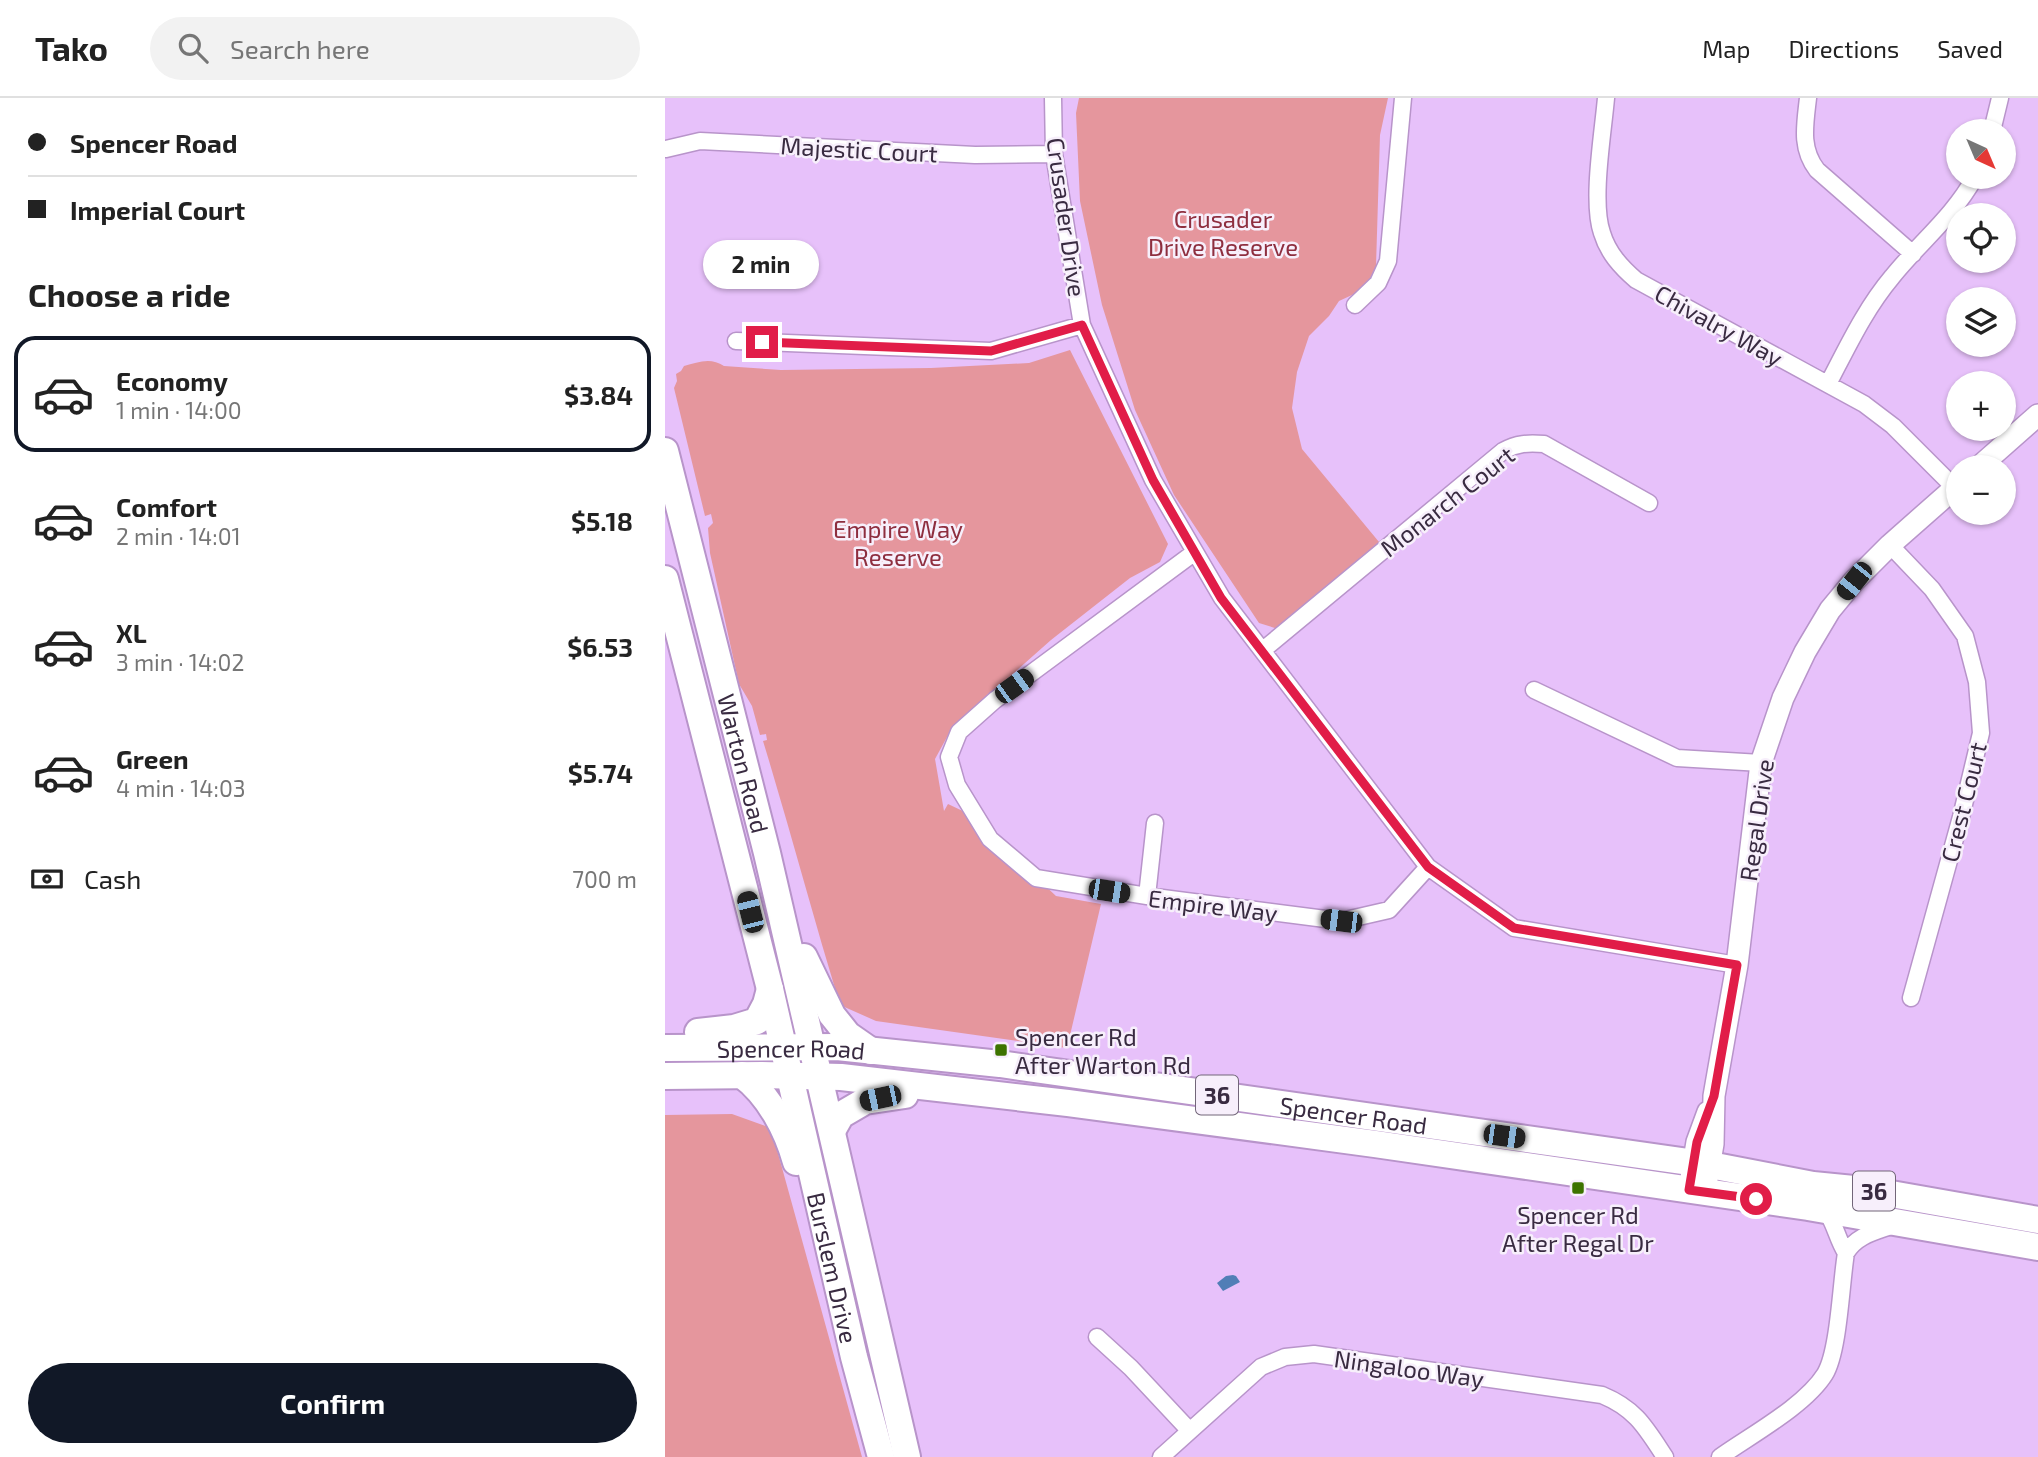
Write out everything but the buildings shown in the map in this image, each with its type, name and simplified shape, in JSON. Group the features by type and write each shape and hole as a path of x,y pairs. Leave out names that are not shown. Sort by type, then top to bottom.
{"main road":[{"name":"Warton Road","path":"665,451 670,490 702,596 767,853 819,1077"},
{"name":"Warton Road","path":"665,579 789,1076"},
{"path":"699,709 706,701 708,691 698,637 697,611 702,596"},
{"path":"767,853 788,898 806,962 820,993 832,1015 848,1035 873,1052"},
{"path":"665,1035 734,1028 757,1021 766,1004 769,989"},
{"name":"Spencer Road","path":"665,1048 837,1047 1000,1063 1702,1164 1813,1185 1874,1191 2038,1220"},
{"path":"742,1075 756,1086 782,1127 794,1155 818,1246 834,1268"},
{"name":"Spencer Road","path":"665,1076 819,1077 1187,1119 1825,1209 2027,1245"},
{"name":"Burslem Drive","path":"789,1076 881,1457"},
{"name":"Burslem Drive","path":"819,1077 907,1457"},
{"path":"1109,1079 1109,1087 1115,1096 1150,1104 1187,1119"},
{"path":"832,1131 841,1115 865,1101 899,1095 934,1099 962,1092"},
{"path":"1561,1144 1582,1161 1623,1168 1630,1173 1631,1181"},
{"path":"1874,1191 1889,1204 2020,1228 2027,1245"},
{"path":"870,1416 872,1385 869,1353 870,1344 879,1335"}],"street":[{"name":"Crusader Drive","path":"1053,98 1054,154 1082,325 1153,480 1221,598 1428,867 1514,928 1737,965"},
{"path":"1355,305 1378,283 1388,261 1403,98"},
{"name":"Chivalry Way","path":"1606,98 1597,212 1601,232 1609,250 1622,268 1636,280 1864,404 1893,426 1946,477"},
{"path":"1808,98 1805,147 1809,160 1913,254"},
{"path":"1995,119 2000,98"},
{"name":"Majestic Court","path":"666,149 701,141 975,155 1054,154"},
{"path":"1828,384 1859,325 1891,278 1942,224 1968,189"},
{"path":"736,341 991,351 1082,325"},
{"path":"1993,455 2038,415"},
{"name":"Monarch Court","path":"1263,650 1503,451 1515,444 1544,444 1649,503"},
{"name":"Regal Drive","path":"1697,1191 1702,1164 1713,1144 1714,1096 1737,965 1761,763 1783,698 1805,652 1830,610 1890,545 1946,497"},
{"name":"Crest Court","path":"1890,545 1932,589 1965,636 1977,682 1981,733 1961,817 1911,998"},
{"name":"Empire Way","path":"1195,552 995,699 959,732 949,757 957,785 990,839 1036,878 1147,896 1341,921 1389,910 1428,867"},
{"path":"1534,690 1677,758 1761,763"},
{"path":"1147,896 1155,823"},
{"path":"1825,1209 1834,1221 1839,1242 1846,1253"},
{"path":"1720,1457 1807,1396 1826,1373 1834,1345 1849,1247 1865,1235 1902,1222"},
{"path":"1097,1337 1131,1368 1189,1430"},
{"name":"Ningaloo Way","path":"1161,1457 1261,1367 1285,1357 1314,1354 1602,1395 1619,1402 1640,1418 1665,1457"}],"green space":[{"name":"Crusader Drive Reserve","path":"1079,98 1388,98 1380,135 1376,266 1365,289 1339,301 1329,316 1309,336 1297,372 1292,408 1302,449 1384,548 1278,629 1259,623 1174,495 1135,410 1102,305 1080,201 1076,113"},
{"name":"Empire Way Reserve","path":"1070,350 1168,544 1160,562 1130,578 1051,640 952,728 935,759 944,811 948,804 969,814 1056,896 1101,904 1067,1048 876,1021 840,1005 763,741 767,740 766,734 760,735 752,706 739,684 710,553 708,528 713,523 711,514 705,516 674,388 676,374 684,366 704,361 724,366 781,370 931,368 1029,363"},
{"path":"732,1114 771,1128 862,1457 665,1457 665,1115"}],"water":[{"path":"1233,1275 1240,1282 1223,1291 1217,1283 1226,1276"}],"place":[{"name":"Spencer Rd After Warton Rd","path":"1001,1050"},
{"name":"Spencer Rd After Regal Dr","path":"1578,1188"}],"route":[{"path":"762,342 991,351 1082,325 1153,480 1221,598 1428,867 1514,928 1737,965 1714,1096 1697,1142 1689,1190 1756,1199"}]}
